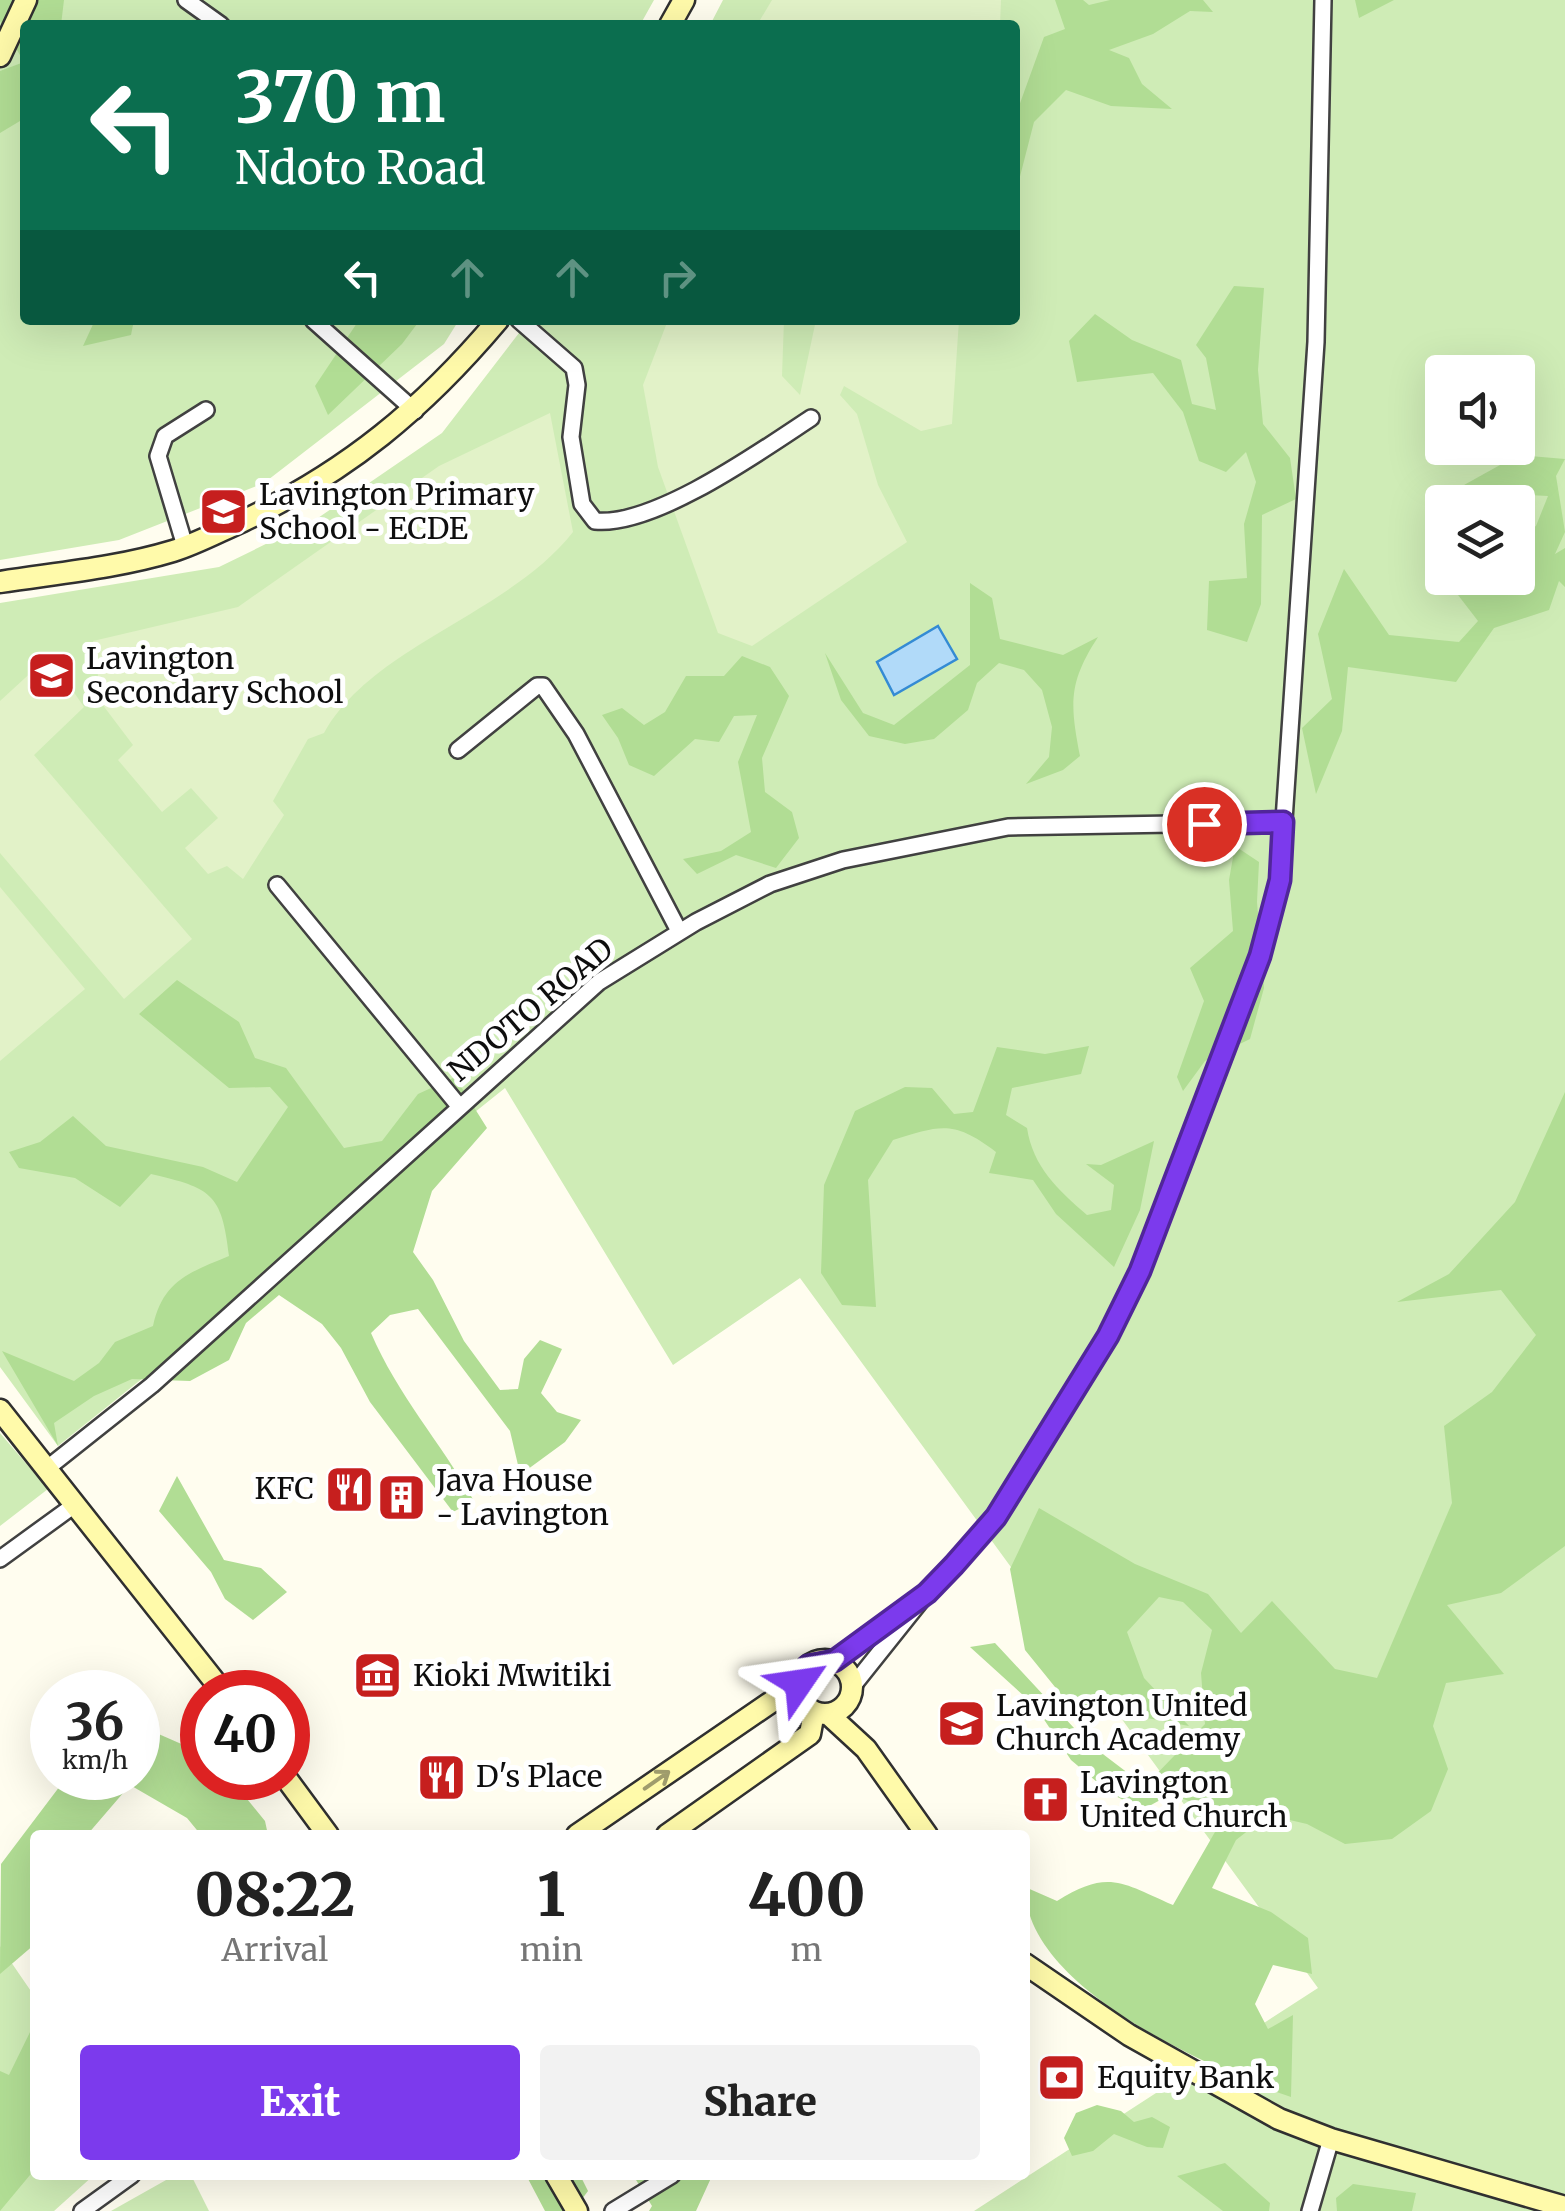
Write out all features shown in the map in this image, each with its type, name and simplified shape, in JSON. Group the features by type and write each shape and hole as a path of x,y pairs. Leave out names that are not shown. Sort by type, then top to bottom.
{"street":[{"path":"0,56 26,0"},
{"path":"186,0 214,20"},
{"path":"674,1830 810,1734 821,1713 850,1695 927,1593 996,1517 1132,1290 1260,956 1280,880 1316,342 1323,0"},
{"path":"319,325 416,411"},
{"path":"0,582 127,564 185,546 325,478 416,411 493,325"},
{"path":"525,325 574,368 577,386 570,424 582,504 594,521 622,518 690,494 812,418"},
{"path":"185,546 158,456 165,436 206,410"},
{"path":"458,750 543,686 576,734 678,932"},
{"name":"NDOTO ROAD","path":"45,1470 152,1386 599,982 678,932 770,884 829,864 1008,827 1283,822"},
{"path":"277,885 459,1106"},
{"path":"0,1410 205,1670"},
{"path":"0,1559 74,1506"},
{"path":"584,1830 799,1683 808,1666 834,1661 927,1593"},
{"path":"834,1661 847,1671 866,1749"},
{"path":"799,1683 800,1697 866,1749 923,1830"},
{"path":"302,1800 324,1830"},
{"path":"1030,1967 1129,2035 1279,2119 1332,2139 1565,2207"},
{"path":"1310,2211 1332,2139"},
{"path":"82,2211 125,2180"},
{"path":"559,2180 578,2211"},
{"path":"613,2211 664,2180"}],"green space":[{"path":"0,0 654,0 643,20 20,20 20,325 456,325 444,344 264,483 119,540 0,560"},
{"path":"0,0 64,0 62,20 20,20 20,55 0,21"},
{"path":"723,0 1565,0 1565,2211 974,2211 1022,2180 1030,2180 1030,2175 1318,1988 800,1278 673,1365 505,1088 58,1446 0,1367 0,603 219,567 315,520 442,433 525,325 1020,325 1020,20 713,20"},
{"path":"772,0 1001,0 1000,20 760,20"},
{"path":"1055,0 1083,0 1089,5 1110,0 1203,0 1213,12 1190,11 1153,34 1109,50 1129,58 1142,84 1172,109 1111,106 1066,90 1034,122 1020,177 1020,103 1044,37 1065,29"},
{"path":"1355,0 1394,0 1359,18"},
{"path":"20,64 20,121 0,133 0,71"},
{"path":"1234,286 1264,288 1258,370 1263,424 1290,458 1296,499 1262,515 1261,604 1247,642 1207,630 1209,581 1247,578 1244,524 1256,482 1246,452 1226,472 1199,461 1183,412 1153,373 1077,382 1069,341 1095,314 1132,340 1181,360 1192,404 1216,410 1206,358 1196,345"},
{"path":"93,325 133,325 131,335 83,346"},
{"path":"356,325 416,325 402,344 328,415 315,386"},
{"path":"666,325 784,325 782,376 800,395 815,325 959,325 952,424 921,431 844,386 840,395 857,414 878,485 907,542 752,646 718,633 658,467 643,385"},
{"path":"550,413 573,532 546,561 514,586 407,652 346,702 324,733 308,739 273,801 284,815 243,879 227,866 208,874 185,848 218,818 191,788 162,812 118,760 133,745 102,704 93,641 238,607 439,466"},
{"path":"1535,456 1565,459 1556,476 1565,532 1555,554 1565,548 1565,587 1559,581 1549,610 1494,628 1456,682 1348,667 1342,731 1316,794 1302,728 1332,699 1318,634 1344,569 1389,635 1459,642 1478,621 1458,595 1535,595 1535,527 1548,496 1535,495 1535,485 1464,485 1500,465 1535,465"},
{"path":"970,583 992,598 1000,639 1063,655 1098,637 1081,668 1074,694 1080,756 1063,770 1026,784 1049,757 1052,727 1042,690 1024,670 999,663 977,683 968,710 934,739 905,744 869,736 841,700 825,653 863,713 894,725 970,665"},
{"path":"49,656 84,707 34,755 192,939 124,999 0,853 0,701"},
{"path":"742,656 770,667 789,696 762,758 765,792 792,812 799,838 776,868 736,855 697,874 683,859 721,851 751,832 738,762 757,715 734,716 719,742 695,739 654,776 629,765 618,738 602,715 622,708 644,725 665,712 686,676 724,676"},
{"path":"1235,846 1259,862 1257,902 1264,988 1250,1039 1205,1061 1183,1091 1177,1077 1204,1001 1190,968 1233,931 1229,880"},
{"path":"0,887 85,989 0,1061"},
{"path":"177,980 239,1022 255,1058 286,1068 344,1148 382,1141 418,1094 455,1077 487,1128 432,1191 413,1252 433,1280 464,1341 500,1390 518,1389 524,1359 540,1340 562,1349 541,1393 557,1412 581,1420 565,1442 490,1497 518,1465 510,1431 418,1309 390,1315 371,1333 393,1377 474,1501 453,1512 370,1402 341,1348 322,1324 279,1295 246,1323 229,1360 190,1381 132,1379 94,1396 54,1423 58,1446 2,1351 74,1381 99,1363 115,1342 153,1326 163,1298 179,1280 229,1256 226,1235 217,1206 200,1189 188,1184 151,1174 120,1207 75,1178 19,1168 9,1152 40,1142 73,1116 106,1146 203,1167 237,1182 288,1107 270,1087 229,1088 139,1014"},
{"path":"1089,1046 1081,1074 1012,1088 1006,1115 1027,1128 1041,1166 1087,1215 1111,1210 1114,1185 1086,1164 1101,1165 1154,1141 1140,1210 1114,1267 1056,1214 1033,1180 989,1173 996,1152 958,1130 936,1129 893,1140 868,1180 876,1307 842,1305 821,1273 824,1185 855,1111 905,1087 932,1088 954,1114 973,1112 997,1047 1045,1054"},
{"path":"1565,1092 1565,1546 1501,1593 1447,1605 1504,1674 1446,1683 1433,1726 1448,1769 1431,1811 1392,1839 1345,1844 1307,1824 1268,1815 1236,1840 1212,1888 1271,1912 1308,1938 1312,1974 1273,1965 1255,2004 1268,2029 1293,2015 1291,2097 1214,2066 1127,2019 1087,1990 1055,1958 1033,1924 1030,1889 1057,1901 1089,1885 1115,1882 1173,1905 1219,1825 1201,1806 1171,1794 1142,1810 1110,1793 1071,1760 1035,1706 970,1647 995,1643 1087,1742 1145,1786 1205,1724 1201,1673 1212,1630 1183,1602 1159,1597 1127,1632 1144,1678 1189,1726 1068,1703 1025,1650 1010,1569 1039,1508 1135,1564 1208,1594 1241,1633 1272,1601 1335,1669 1377,1678 1452,1503 1444,1426 1492,1392 1536,1335 1501,1290 1397,1302 1449,1274 1515,1202"},
{"path":"0,1433 48,1489 0,1526"},
{"path":"177,1476 224,1560 261,1568 287,1592 253,1620 225,1599 211,1572 159,1511"},
{"path":"160,1735 180,1743 180,1800 248,1800 265,1821 267,1830 197,1830 187,1818 156,1800 160,1800"},
{"path":"49,1800 117,1800 91,1830 30,1830 30,1948 0,1974 1,1864"},
{"path":"0,1946 30,1990 30,2180 88,2180 54,2211 0,2211"},
{"path":"30,2032 30,2175 0,2211 0,2071 9,2075"},
{"path":"1097,2105 1121,2111 1134,2122 1152,2117 1170,2127 1163,2148 1147,2147 1114,2134 1093,2151 1072,2156 1064,2138 1076,2113"},
{"path":"1225,2163 1270,2203 1269,2211 1223,2211 1177,2176"},
{"path":"166,2180 194,2180 209,2211 111,2211"},
{"path":"529,2180 582,2180 588,2191 573,2211 545,2211"},
{"path":"636,2180 710,2180 696,2211 649,2211 652,2206"},
{"path":"1353,2184 1416,2193 1412,2211 1337,2211 1336,2198"}],"water":[{"path":"938,626 957,659 894,695 877,662"}],"place":[{"name":"Lavington Primary School - ECDE","path":"224,512"},
{"name":"Lavington Secondary School","path":"51,676"},
{"name":"KFC","path":"349,1489"},
{"name":"Java House - Lavington","path":"401,1498"},
{"name":"Kioki Mwitiki","path":"378,1676"},
{"name":"Lavington United Church Academy","path":"961,1723"},
{"name":"D's Place","path":"441,1777"},
{"name":"Lavington United Church","path":"1045,1800"},
{"name":"Equity Bank","path":"1062,2078"}],"route":[{"path":"799,1683 808,1666 820,1660 834,1661 927,1593 996,1517 1108,1336 1132,1290 1260,956 1280,880 1283,822 1204,824"}]}
